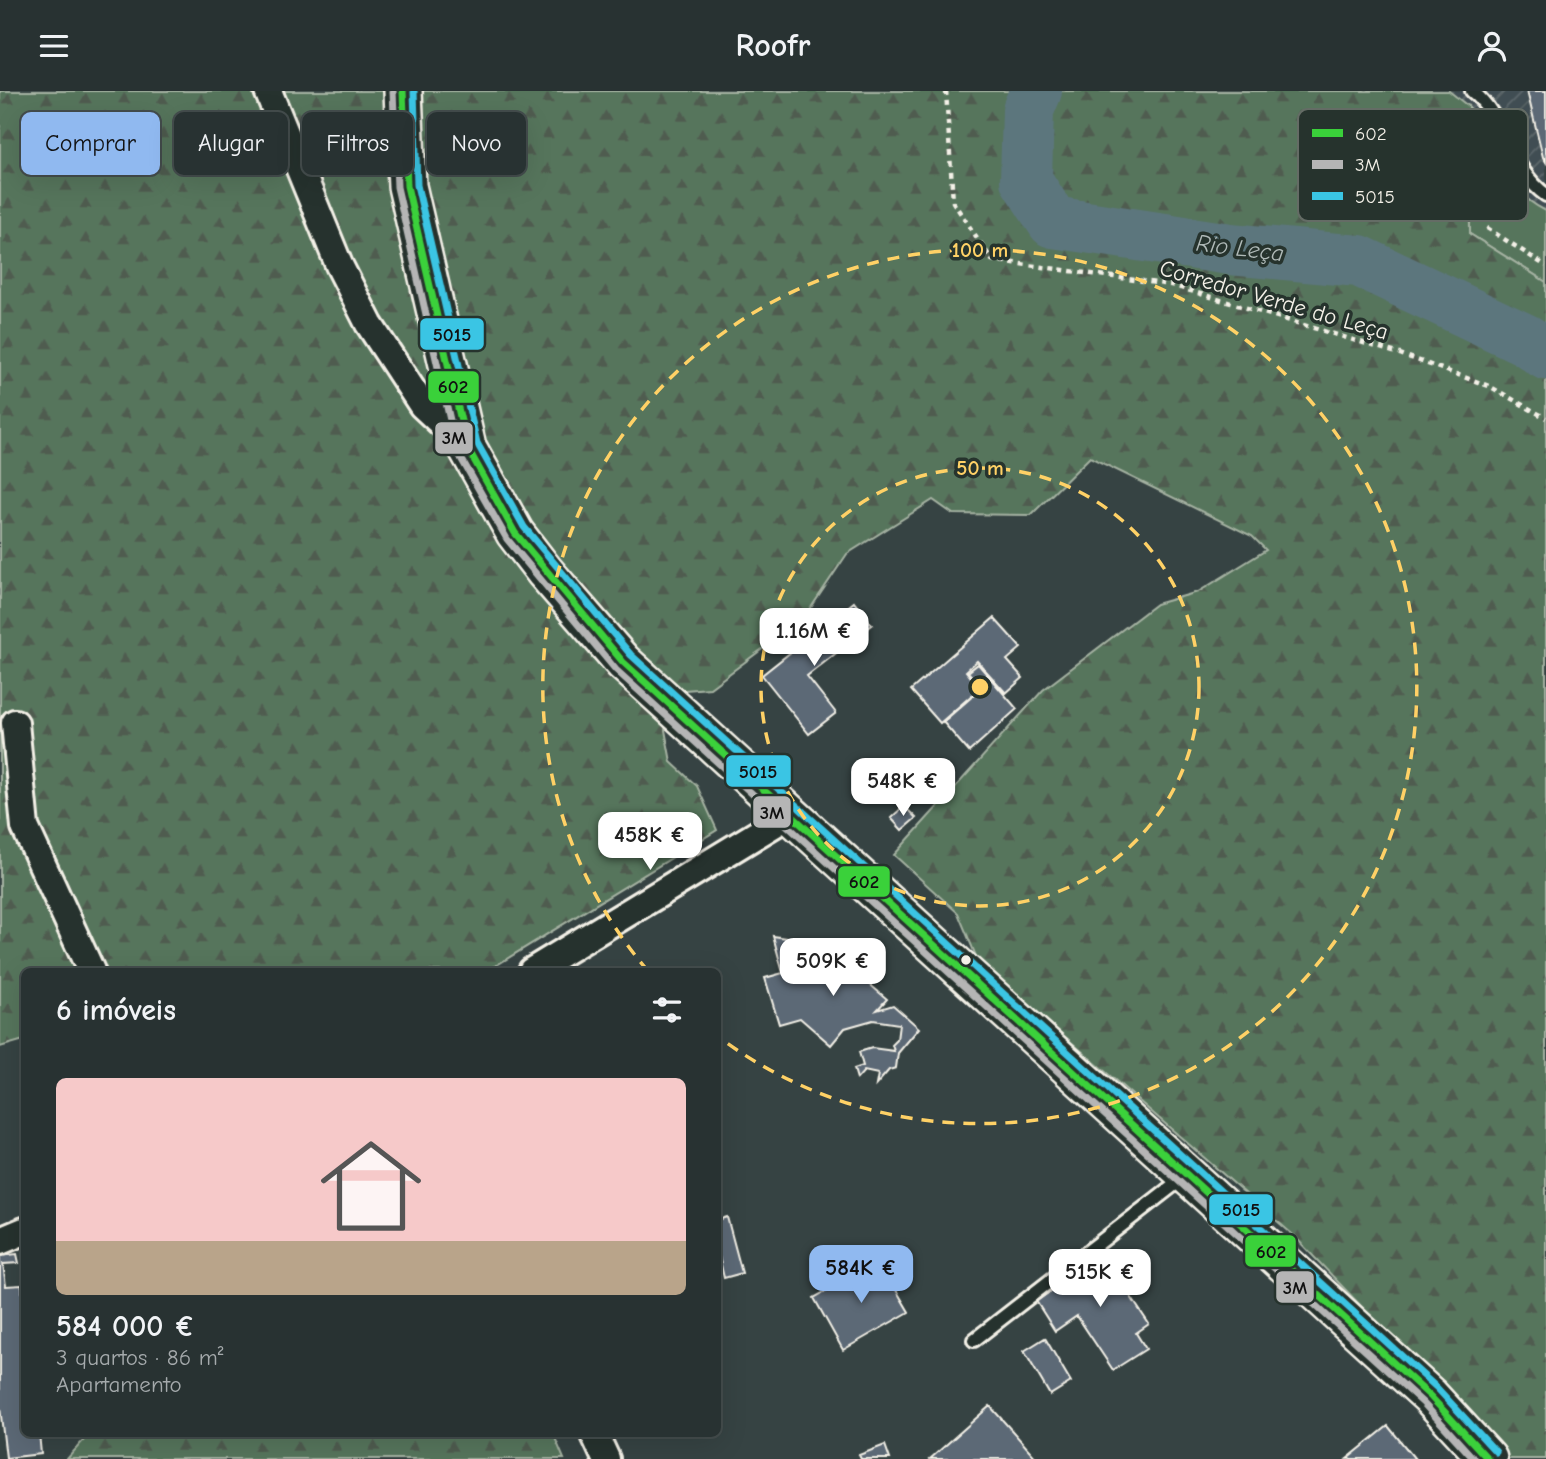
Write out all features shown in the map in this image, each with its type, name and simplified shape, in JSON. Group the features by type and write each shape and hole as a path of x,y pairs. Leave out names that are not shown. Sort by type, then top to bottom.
{"main road":[{"path":"403,91 407,186 467,447 515,533 623,662 1430,1396 1488,1459"}],"street":[{"path":"268,91 339,265 369,324 422,405 467,447"},
{"path":"15,723 26,827 90,968"},
{"path":"537,968 792,813"},
{"path":"0,1241 21,1232"},
{"path":"596,1437 606,1459"}],"lane":[{"path":"1472,91 1488,109"},
{"path":"1528,181 1546,195"},
{"path":"974,1340 1187,1174"}],"path":[{"name":"Corredor Verde do Leça","path":"946,91 953,202 992,260 1171,285 1400,354 1489,386 1546,418"},
{"path":"1487,228 1546,265"}],"shaded area":[{"path":"1449,91 1546,91 1546,211 1528,200 1528,109 1468,109"}],"green space":[{"path":"0,91 1449,91 1469,107 1298,109 1298,221 1470,221 1470,234 1546,282 1546,1459 1508,1459 1292,1234 978,961 958,913 894,855 1043,690 1156,604 1198,592 1266,550 1252,536 1090,457 1031,515 953,514 933,500 847,554 804,618 710,688 672,691 665,730 671,762 697,786 717,830 492,968 21,968 21,1041 0,1047"},
{"path":"1528,199 1546,211 1546,282 1470,234 1470,221 1528,221"},
{"path":"86,1437 555,1437 564,1459 67,1459"}],"building":[{"path":"1527,91 1546,91 1546,162 1543,157"},
{"path":"854,602 872,625 807,676 836,713 809,734 762,675"},
{"path":"994,618 1021,648 1007,660 1023,678 1006,693 977,661 966,671 980,688 940,723 911,690"},
{"path":"978,664 1017,709 969,752 943,722 982,688 968,672"},
{"path":"904,806 916,818 902,830 891,818"},
{"path":"773,936 815,942 818,952 851,942 861,977 887,999 877,1010 893,1005 919,1028 898,1053 896,1068 889,1070 876,1085 878,1074 864,1071 857,1079 854,1069 863,1066 859,1052 872,1048 894,1051 892,1045 897,1040 899,1024 873,1020 845,1028 831,1045 800,1018 779,1024 765,978 783,973"},
{"path":"727,1217 742,1273 724,1278 721,1265 721,1219"},
{"path":"1113,1251 1137,1289 1129,1294 1149,1324 1136,1333 1146,1349 1113,1370 1077,1316 1055,1331 1036,1301"},
{"path":"17,1254 19,1263 3,1264 6,1286 21,1285 21,1437 39,1437 41,1454 6,1458 0,1407 0,1256"},
{"path":"879,1261 909,1312 843,1350 814,1298"},
{"path":"1045,1338 1071,1382 1050,1395 1024,1351"},
{"path":"990,1406 1037,1459 930,1459"},
{"path":"1388,1426 1415,1459 1347,1459"},
{"path":"885,1445 890,1459 861,1459 859,1455"}],"waterway":[{"name":"Rio Leça","path":"1036,91 1028,110 1026,180 1053,222 1230,249 1359,261 1526,340 1546,354"}],"transit line":[{"name":"3M","path":"393,91 397,187 457,451 507,539 616,670 1423,1403 1474,1459"},
{"name":"602","path":"403,91 407,186 467,447 515,533 623,662 1430,1396 1488,1459"},
{"name":"5015","path":"414,91 417,185 477,443 524,527 631,655 1437,1388 1496,1452"}]}
